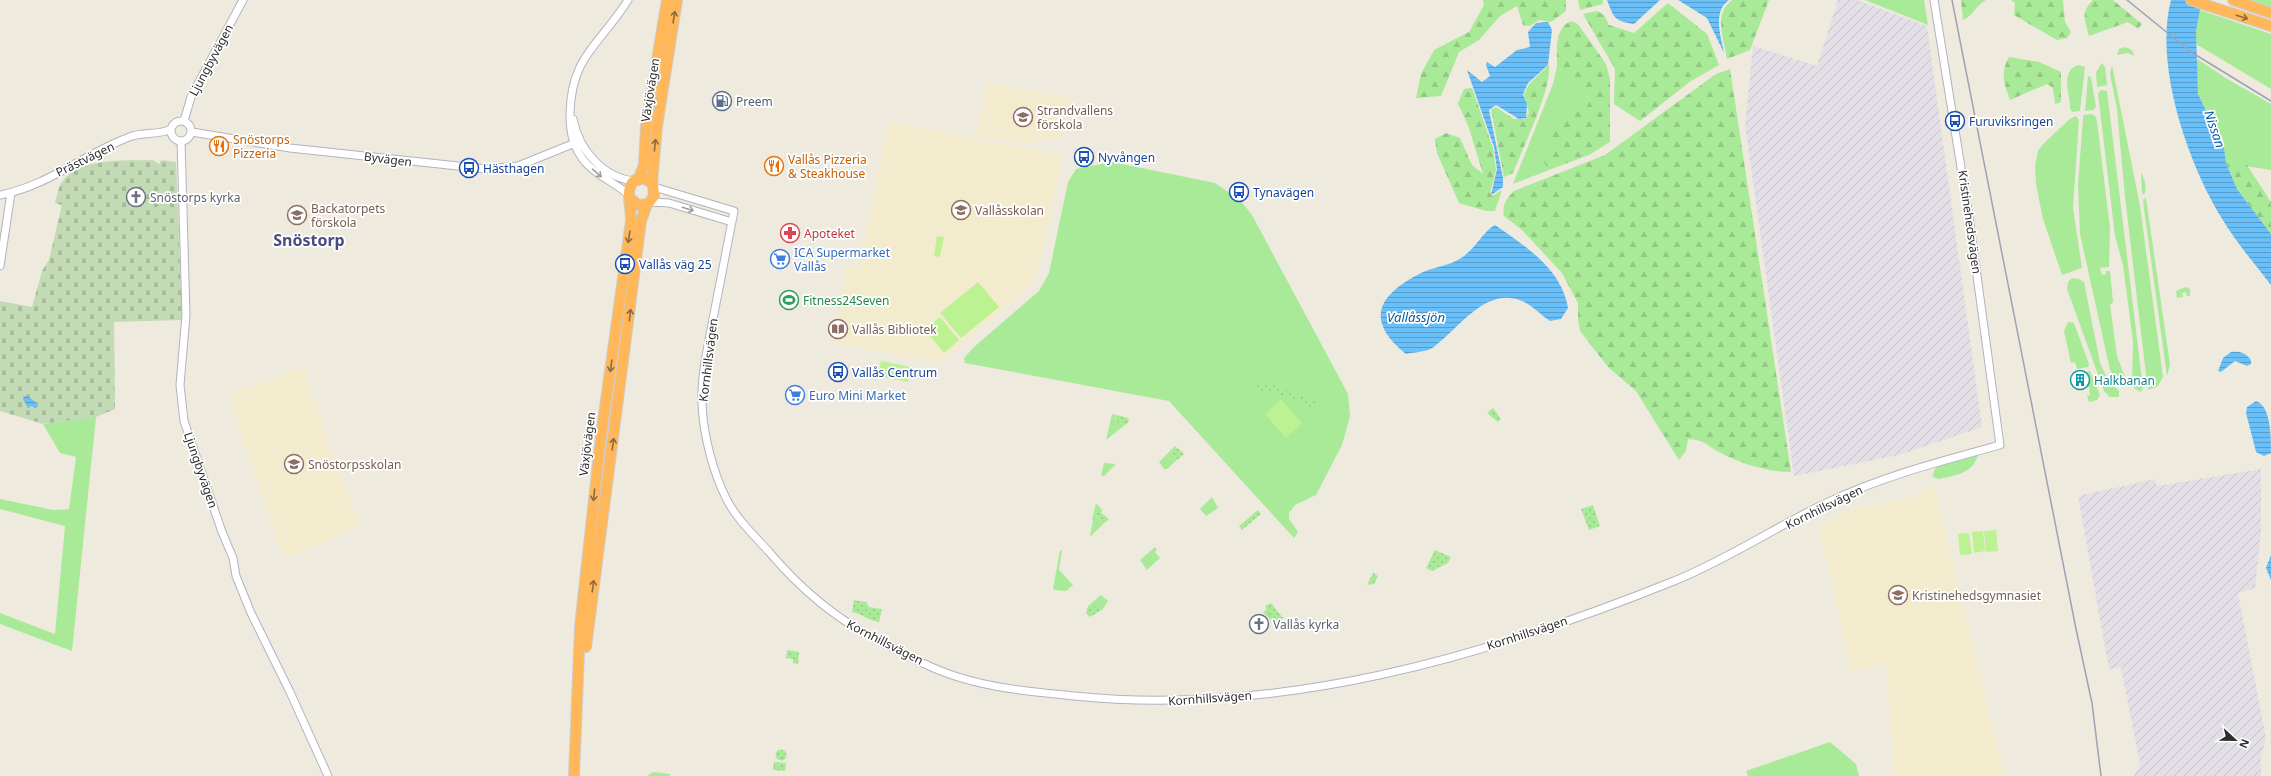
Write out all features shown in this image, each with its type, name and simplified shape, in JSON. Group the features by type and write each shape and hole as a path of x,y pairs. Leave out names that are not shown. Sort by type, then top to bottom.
{"highway":[{"name":"Växjövägen","path":"574,776 578,694 577,680 581,619 601,436 631,222 630,187 636,180 644,165 646,126 667,0"},
{"name":"Växjövägen","path":"578,694 582,678 641,221 649,203 654,196 653,186 657,126 677,0"},
{"path":"2191,0 2271,26"},
{"path":"2233,0 2271,13"},
{"path":"636,180 646,180 653,186"},
{"path":"630,196 638,205 649,203"}],"street":[{"name":"Ljungbyvägen","path":"184,121 191,97 243,0"},
{"path":"628,0 619,14 583,59 574,82 570,105 570,129 576,142 578,153 594,171 630,196"},
{"name":"Kristinehedsvägen","path":"1934,0 1968,210 2000,445"},
{"path":"184,121 190,126 192,132 188,139 181,142 173,138 171,129 177,122 184,121"},
{"name":"Prästvägen","path":"0,195 11,193 132,136 171,129"},
{"name":"Byvägen","path":"192,132 290,148 486,169 518,166 576,142"},
{"name":"Ljungbyvägen","path":"181,142 186,315 180,385 184,420 222,532 233,558 236,576 250,613 290,692 328,776"},
{"path":"576,142 608,173 626,180 636,180"},
{"name":"Kornhillsvägen","path":"653,186 734,211 704,376 702,404 707,436 726,498 739,520 789,576 822,604 856,628 941,671 959,678 1015,690 1148,702 1228,699 1290,692 1384,674 1488,646 1596,610 1688,575 1825,504 1873,483 2000,445"},
{"path":"0,266 11,193"},
{"path":"649,203 670,203 732,222"}],"shaded area":[{"path":"1838,0 1857,0 1927,26 1982,427 1899,455 1794,476 1745,124 1753,46 1817,66"},
{"name":"Strandvallens förskola","path":"987,82 1070,98 1063,138 1056,137 1030,144 976,135"},
{"name":"Vallåsskolan","path":"889,122 1063,155 1037,277 1024,292 939,362 931,362 833,343 847,265 859,267"},
{"name":"Snöstorpsskolan","path":"304,367 340,474 360,526 288,558 282,554 240,432 230,394"},
{"path":"2261,469 2261,532 2255,588 2238,593 2266,738 2261,756 2261,776 2134,776 2140,764 2121,668 2109,669 2078,496 2155,479 2157,486"},
{"name":"Kristinehedsgymnasiet","path":"1934,486 2004,776 1894,776 1886,663 1851,671 1819,528 1841,513 1908,498"}],"green space":[{"path":"1483,0 1566,0 1566,11 1551,22 1539,20 1530,26 1523,25 1517,6 1500,16 1479,40 1459,52 1441,96 1416,98 1421,74 1434,50 1469,32 1484,5"},
{"path":"1578,0 1603,0 1603,4 1580,10"},
{"path":"1732,0 1769,0 1750,50 1727,59 1722,35 1721,20 1726,6"},
{"path":"1865,0 1924,0 1928,25"},
{"path":"1961,0 1986,0 1979,5 1970,16 1963,20"},
{"path":"2011,0 2063,0 2065,22 2071,32 2067,38 2057,40 2014,15 2015,3"},
{"path":"2093,0 2113,0 2142,24 2138,29 2128,22 2089,36 2085,21 2085,13 2086,9"},
{"path":"2250,0 2271,0 2271,7"},
{"path":"1668,3 1707,34 1719,65 1691,81 1640,121 1614,104 1615,69 1583,14 1597,11 1604,15 1609,25 1634,33"},
{"path":"2200,10 2271,34 2271,89 2196,44 2196,31"},
{"path":"1571,21 1578,24 1606,64 1610,79 1610,142 1589,155 1549,170 1544,162 1558,117 1570,107 1585,110 1590,100 1557,66 1557,47 1559,35 1562,29"},
{"path":"2125,47 2132,50 2134,56 2128,53 2117,55 2119,49"},
{"path":"2009,57 2039,62 2061,72 2061,102 2055,104 2053,88 2047,84 2010,100 2004,78 2006,63"},
{"path":"2196,58 2224,77 2271,104 2271,170 2226,163 2224,148 2198,94"},
{"path":"2102,63 2105,67 2107,85 2097,87 2096,72"},
{"path":"1549,65 1549,76 1546,89 1536,119 1513,173 1504,177 1491,110 1496,107 1514,119 1525,119 1529,112 1524,94 1529,84"},
{"path":"2078,65 2085,67 2080,111 2073,112 2070,109 2067,78 2072,68"},
{"path":"2112,65 2140,206 2163,377 2158,386 2149,390 2125,197 2117,109 2110,74"},
{"path":"1557,66 1590,100 1585,111 1545,162 1549,170 1513,184 1553,84"},
{"path":"1730,69 1791,472 1773,471 1745,464 1702,442 1688,439 1686,451 1679,460 1636,391 1608,367 1580,331 1578,303 1562,273 1522,230 1504,216 1505,202 1514,191 1605,155 1716,74"},
{"path":"2088,76 2091,77 2096,107 2093,110 2085,111"},
{"path":"1472,88 1493,148 1496,170 1490,193 1492,196 1502,190 1495,211 1486,211 1459,203 1437,153 1435,139 1446,133 1460,138 1472,165 1483,174 1469,128 1458,103 1464,89"},
{"path":"2101,90 2107,91 2143,388 2141,392 2135,389 2132,385 2133,342 2123,265 2115,236 2098,94"},
{"path":"2092,114 2096,117 2097,122 2110,228 2109,267 2100,268 2102,275 2106,274 2106,271 2110,271 2113,302 2110,305 2117,356 2127,382 2125,386 2118,382 2110,370 2080,234 2078,185 2083,118 2084,115"},
{"path":"2076,116 2079,120 2073,208 2082,268 2062,275 2043,219 2036,184 2035,166 2038,151 2044,143 2071,118"},
{"path":"153,160 159,164 161,160 176,162 182,320 114,322 115,409 96,417 43,424 0,411 0,301 32,307 42,271 49,260 62,205 55,203 62,182 69,174 79,168 91,164 117,161"},
{"path":"1112,162 1215,183 1240,200 1252,215 1348,394 1350,416 1342,445 1316,495 1295,505 1289,513 1289,519 1298,532 1294,538 1169,401 965,363 964,358 974,347 1039,291 1049,273 1068,182 1076,169"},
{"path":"2226,163 2247,165 2271,202 2271,234 2237,189"},
{"path":"2141,172 2146,186 2144,195 2142,193"},
{"path":"2146,198 2170,365 2167,376 2144,209 2143,200"},
{"path":"937,236 944,237 940,257 934,256"},
{"path":"2072,278 2079,279 2084,282 2100,363 2108,380 2119,391 2119,397 2110,397 2104,391 2067,289 2068,282"},
{"path":"978,282 999,307 961,338 940,313"},
{"path":"2185,287 2190,289 2190,296 2187,296 2186,292 2182,293 2183,297 2177,298 2176,291"},
{"path":"940,317 959,340 944,353 925,330"},
{"path":"2068,322 2074,323 2089,364 2088,367 2077,369 2075,362 2071,363 2064,331"},
{"path":"881,361 911,367 908,382 878,376"},
{"path":"2090,371 2100,395 2097,400 2089,402 2087,396 2090,395 2089,387 2086,387 2085,380 2088,379 2087,374 2080,375 2079,373"},
{"path":"1272,384 1316,402 1314,408 1271,391 1260,397 1257,385"},
{"path":"1281,399 1302,423 1286,438 1265,414"},
{"path":"1493,408 1501,419 1498,422 1487,413"},
{"path":"1112,414 1116,415 1115,421 1125,425 1106,440"},
{"path":"1116,415 1129,418 1128,423 1125,425 1115,421"},
{"path":"96,417 72,651 0,624 0,613 55,634 65,526 0,509 0,499 53,510 69,509 76,457 60,453 43,424"},
{"path":"1175,446 1184,454 1177,460 1170,451"},
{"path":"1170,451 1177,460 1167,469 1164,469 1159,462"},
{"path":"1978,455 1972,466 1962,473 1951,477 1938,479 1932,476 1936,467"},
{"path":"1104,463 1116,464 1104,476 1101,476"},
{"path":"1212,497 1218,508 1206,516 1200,509"},
{"path":"1096,503 1103,511 1095,514 1103,524 1091,536 1092,519"},
{"path":"1593,505 1600,526 1589,530 1581,509"},
{"path":"1258,510 1261,514 1242,530 1239,526"},
{"path":"1099,511 1109,519 1103,524 1095,513"},
{"path":"1996,530 1998,551 1986,552 1984,531"},
{"path":"1983,531 1985,551 1974,553 1972,532"},
{"path":"1969,533 1972,554 1960,555 1958,534"},
{"path":"1155,547 1157,549 1155,552 1160,558 1147,570 1140,560"},
{"path":"1062,550 1059,570 1073,585 1066,591 1054,590 1053,588 1060,551"},
{"path":"1435,550 1451,557 1448,563 1432,571 1426,568"},
{"path":"1373,573 1378,576 1374,584 1367,585"},
{"path":"1101,595 1108,601 1103,609 1099,605 1088,606"},
{"path":"854,600 866,602 869,607 882,609 879,622 852,612"},
{"path":"1271,603 1283,618 1276,626 1263,612 1267,610 1265,606"},
{"path":"1099,605 1103,609 1090,617 1086,613 1088,606"},
{"path":"787,650 799,652 798,664 793,663 793,659 786,658"},
{"path":"1830,742 1856,764 1859,776 1748,776 1746,771"},
{"path":"779,750 783,750 785,751 785,759 779,760 776,757 776,753"},
{"path":"774,762 786,763 785,771 773,770"},
{"path":"653,772 670,774 670,776 647,776"}],"water":[{"path":"1607,0 1660,0 1634,24 1622,22 1616,18 1611,11"},
{"path":"1678,0 1729,0 1724,5 1719,18 1724,53 1707,18"},
{"path":"2171,0 2202,0 2196,31 2198,94 2224,148 2226,163 2237,189 2271,234 2271,285 2226,226 2208,194 2186,141 2170,82 2167,53 2167,25"},
{"path":"1548,22 1552,30 1548,65 1528,83 1523,94 1527,104 1526,118 1519,119 1496,105 1489,110 1503,178 1503,187 1491,195 1497,169 1494,147 1467,70 1482,82 1490,76 1486,65 1487,62 1495,67 1517,50 1530,47 1528,32 1536,23"},
{"name":"Vallåssjön","path":"1495,225 1530,250 1550,270 1564,294 1568,308 1561,319 1550,321 1522,301 1509,298 1497,299 1474,311 1432,348 1425,351 1406,354 1393,342 1385,330 1381,319 1382,309 1386,299 1406,281 1431,269 1451,263 1466,255"},
{"path":"2231,352 2240,352 2245,354 2251,360 2251,364 2247,366 2235,361 2221,372 2218,371 2223,358"},
{"path":"24,396 29,397 38,404 36,408 31,406 28,408 23,399"},
{"path":"2256,401 2265,409 2269,422 2271,453 2264,456 2256,452 2246,413 2247,407"},
{"path":"2271,555 2271,580 2266,568"}],"railway":[{"path":"1952,0 2076,629 2092,703 2101,776"},
{"path":"2127,0 2191,52 2271,101"}],"place":[{"name":"Preem","path":"722,101"},
{"name":"Strandvallens förskola","path":"1023,117"},
{"name":"Furuviksringen","path":"1955,121"},
{"name":"Snöstorps Pizzeria","path":"219,146"},
{"name":"Nyvången","path":"1084,157"},
{"name":"Vallås Pizzeria & Steakhouse","path":"774,166"},
{"name":"Hästhagen","path":"469,168"},
{"name":"Tynavägen","path":"1239,192"},
{"name":"Snöstorps kyrka","path":"136,197"},
{"name":"Vallåsskolan","path":"961,210"},
{"name":"Backatorpets förskola","path":"297,215"},
{"name":"Apoteket","path":"790,233"},
{"name":"ICA Supermarket Vallås","path":"780,259"},
{"name":"Vallås väg 25","path":"625,264"},
{"name":"Fitness24Seven","path":"789,300"},
{"name":"Vallås Bibliotek","path":"838,329"},
{"name":"Vallås Centrum","path":"838,372"},
{"name":"Halkbanan","path":"2080,380"},
{"name":"Euro Mini Market","path":"795,395"},
{"name":"Snöstorpsskolan","path":"294,464"},
{"name":"Kristinehedsgymnasiet","path":"1898,595"},
{"name":"Vallås kyrka","path":"1259,624"}],"district":[{"name":"Snöstorp","path":"309,240"}],"water label":[{"name":"Nissan","path":"2215,129"}]}
